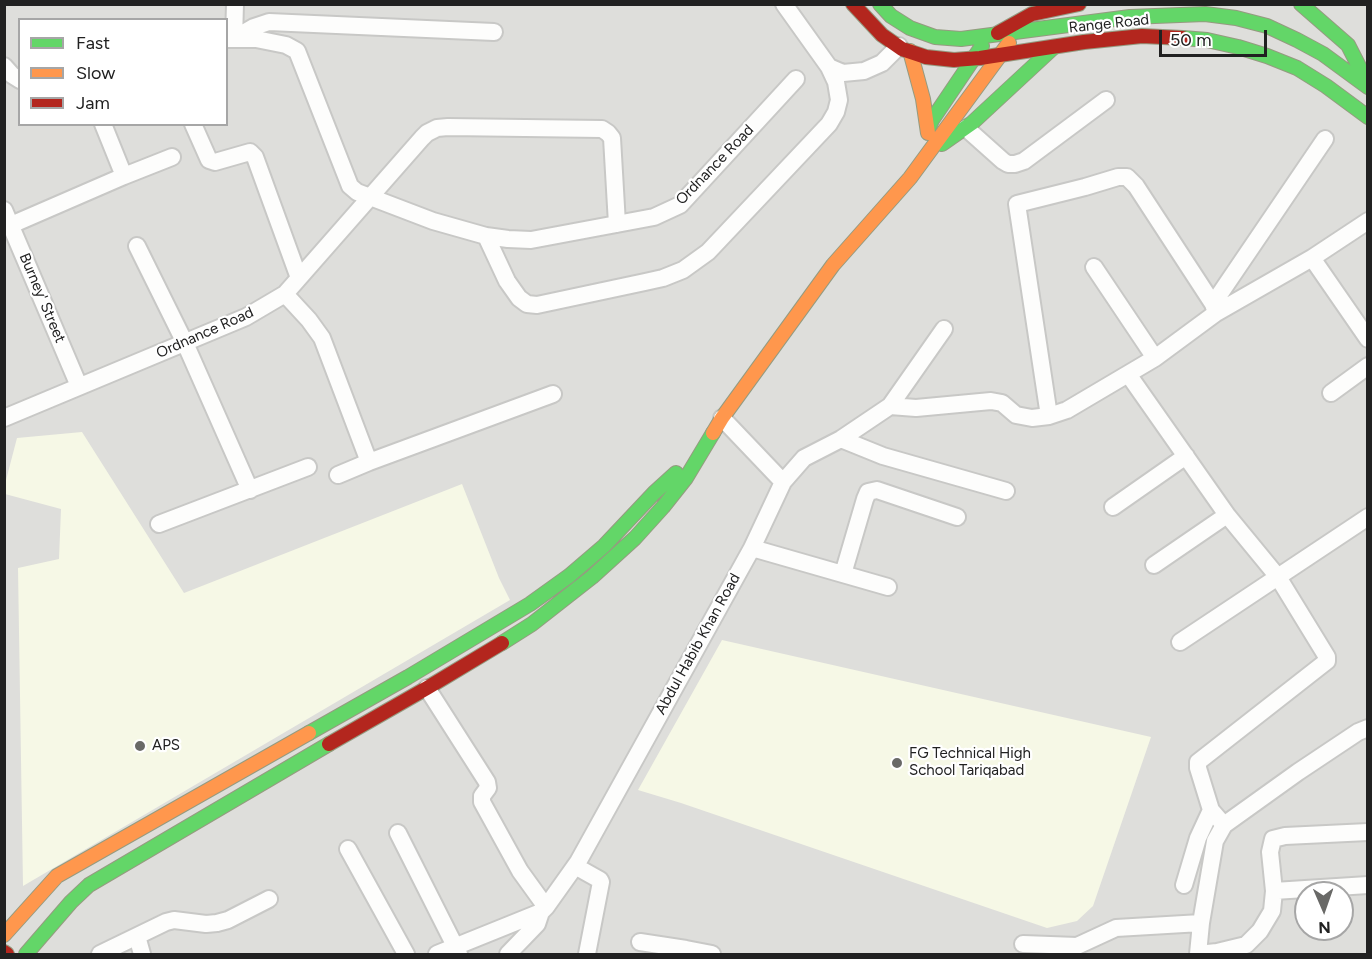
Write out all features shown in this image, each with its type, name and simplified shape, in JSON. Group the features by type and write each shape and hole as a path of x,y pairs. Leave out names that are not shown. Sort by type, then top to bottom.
{"street":[{"path":"230,39 235,4"},
{"path":"486,236 507,281 519,298 527,304 537,305 663,278 683,270 708,252 829,124 836,112 839,100 836,82 829,67 784,4"},
{"name":"Range Road","path":"853,4 882,35 904,49 926,57 954,60 1142,36 1207,40 1267,56 1297,69 1326,86 1368,117"},
{"path":"880,4 891,16 910,28 934,37 961,39 1130,17 1205,14 1236,18 1266,26 1297,40 1323,54 1368,86"},
{"path":"1301,4 1348,45 1368,86"},
{"path":"927,132 932,120 991,36 1032,14 1076,5"},
{"path":"230,39 269,22 494,32"},
{"path":"4,935 60,894 89,885 291,765 427,688 532,624 592,578 635,538 686,478 722,418 833,265 910,178 1018,32"},
{"path":"230,39 256,39 286,45 297,51 350,186 357,192 371,197"},
{"path":"927,153 966,128 1054,47"},
{"path":"829,67 843,73 864,71 904,49 923,99 927,153"},
{"path":"4,66 18,79"},
{"name":"Ordnance Road","path":"371,197 433,221 486,236 508,239 531,240 654,217 680,205 796,79"},
{"path":"966,128 1003,161 1015,164 1024,161 1106,99"},
{"path":"104,126 124,176"},
{"path":"194,126 208,160 215,162 250,152 255,157 299,278"},
{"name":"Ordnance Road","path":"4,418 246,317 285,294 422,138 437,128 603,129 612,138 617,224"},
{"path":"1214,308 1325,139"},
{"path":"8,217 172,157"},
{"path":"1049,416 1017,204 1118,177 1127,177 1137,186 1214,308"},
{"name":"Burney' Street","path":"8,217 79,386"},
{"path":"890,405 916,408 997,402 1002,403 1016,415 1032,418 1049,416 1067,410 1155,358 1214,308 1312,258 1368,221"},
{"path":"137,246 185,343 250,490"},
{"path":"1312,258 1368,339"},
{"path":"1094,267 1155,358"},
{"path":"285,294 322,338 369,462"},
{"name":"Abdul Habib Khan Road","path":"511,952 537,924 543,909 578,862 752,548 783,482 804,458 841,439 890,405 944,329"},
{"path":"1331,393 1368,366"},
{"path":"1128,374 1227,515 1278,577 1326,653 1327,661 1198,762 1211,810 1224,825"},
{"path":"338,475 553,394"},
{"path":"722,418 783,482"},
{"path":"841,439 883,456 1006,491"},
{"path":"26,954 60,894 57,876 408,677 530,604 604,546 671,477 700,456"},
{"path":"1113,507 1186,456"},
{"path":"159,524 308,467"},
{"path":"843,574 868,492 876,490 957,516"},
{"path":"1154,565 1227,515"},
{"path":"1180,642 1368,517"},
{"path":"752,548 888,587"},
{"path":"427,688 488,782 488,788 482,796 482,801 543,909 457,951 437,954"},
{"path":"1368,728 1358,732 1298,772 1224,825 1215,841 1198,954 1246,945 1260,931 1272,911 1274,891 1270,852 1273,840 1285,836 1368,832"},
{"path":"1184,885 1198,838 1211,810"},
{"path":"398,833 457,951"},
{"path":"348,849 406,954"},
{"path":"575,866 601,882 587,954"},
{"path":"1274,891 1368,885"},
{"path":"100,954 166,922 174,920 206,924 228,920 269,899"},
{"path":"1023,944 1077,946 1116,928 1201,923"},
{"path":"137,936 142,954"},
{"path":"640,942 685,952 712,954"}],"shaded area":[{"path":"5,5 1367,5 1367,954 5,954"},
{"name":"APS","path":"82,432 184,593 462,484 510,600 23,886 18,568 59,559 61,509 5,494 5,484 17,438"},
{"name":"FG Technical High School Tariqabad","path":"722,640 1151,737 1093,906 1077,921 1047,928 638,790"}],"traffic: fast":[{"path":"880,4 891,16 910,28 935,37 961,39 1130,17 1205,14 1236,18 1267,26 1297,40 1323,54 1368,87"},
{"path":"1301,4 1348,45 1368,84"},
{"path":"1183,38 1207,40 1238,47 1297,68 1368,117"},
{"path":"929,127 982,46"},
{"path":"942,144 972,123 1054,47"},
{"path":"502,643 532,624 592,577 635,538 686,478 713,433"},
{"path":"309,733 530,604 569,576 604,546 676,473"},
{"path":"26,954 71,902 89,885 329,744"}],"traffic: slow":[{"path":"713,433 833,265 910,178 1009,43"},
{"path":"910,51 923,99 928,133"},
{"path":"4,935 57,876 309,733"}],"traffic: jam":[{"path":"853,4 882,35 902,49 926,57 954,60 1142,36 1183,38"},
{"path":"998,33 1032,14 1079,4"},
{"path":"329,744 502,643"}],"place":[{"name":"APS","path":"140,746"},
{"name":"FG Technical High School Tariqabad","path":"897,763"}]}
